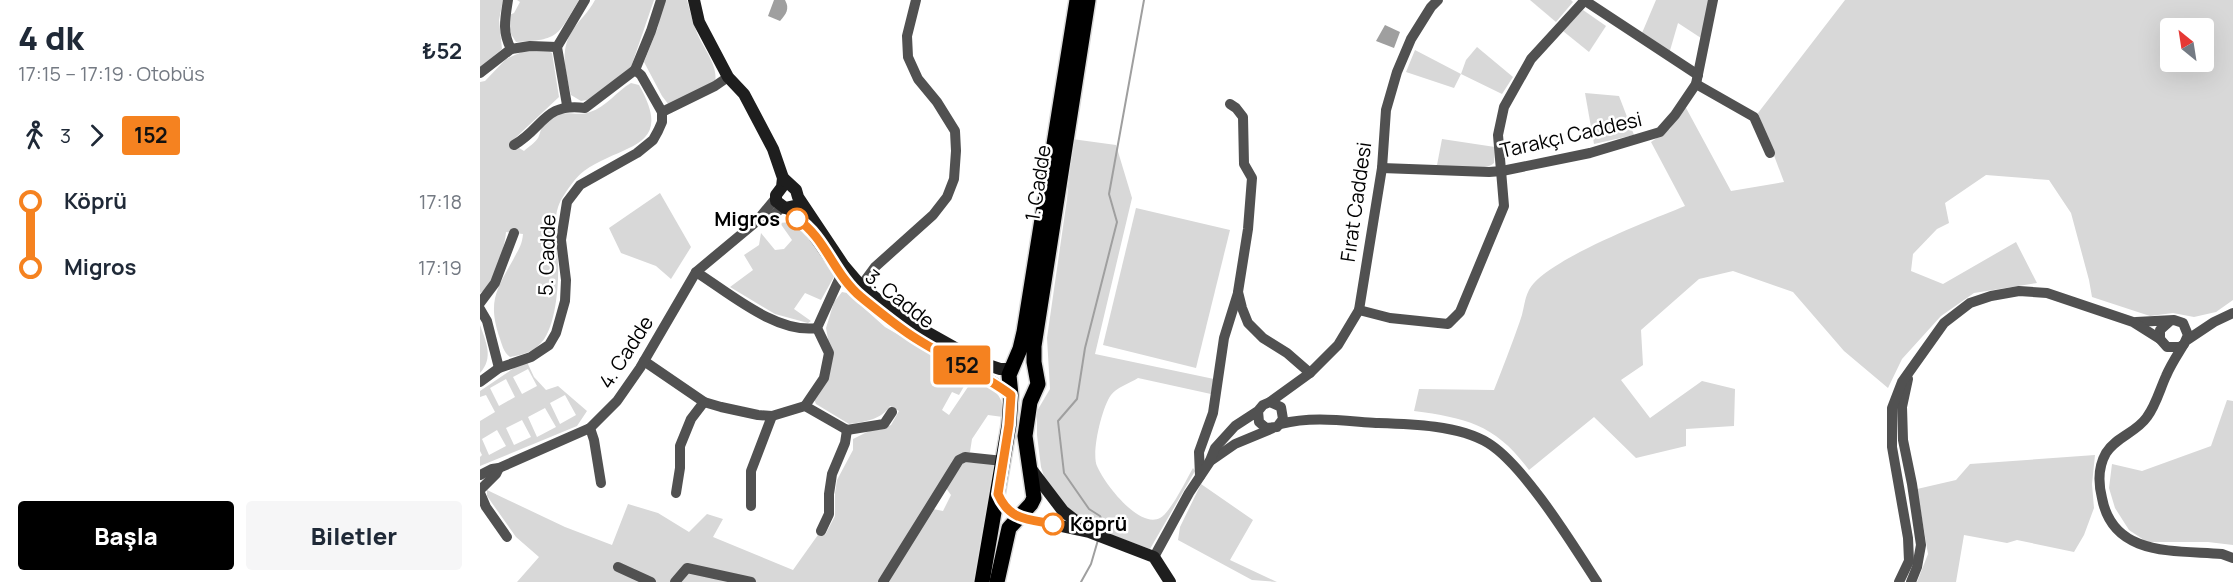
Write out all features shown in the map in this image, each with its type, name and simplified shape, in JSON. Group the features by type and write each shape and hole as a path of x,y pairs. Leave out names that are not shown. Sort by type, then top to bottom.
{"main road":[{"path":"694,0 699,22 728,77 744,94 774,149 785,184 796,190 798,197 794,206 782,205 777,191 785,184"},
{"name":"1. Cadde","path":"982,582 1009,425 1011,395 1008,381 1024,332 1077,0"},
{"name":"1. Cadde","path":"997,582 1005,537 1009,528 1034,498 1025,436 1027,417 1038,384 1034,346 1088,0"},
{"name":"3. Cadde","path":"798,197 844,266 861,286 883,304 982,363 1000,369 1011,369"},
{"name":"3. Cadde","path":"782,205 807,225 841,275 858,295 912,335 1011,395"},
{"path":"1011,369 1022,365 1036,373"},
{"path":"1031,469 1063,511 1097,535"},
{"path":"998,494 1006,510 1019,517 1097,535 1154,557 1170,582"}],"street":[{"path":"508,0 504,23 505,37 511,49"},
{"path":"567,105 556,47 585,0"},
{"path":"514,145 523,140 548,116 567,105 585,108 634,70 651,31 660,0"},
{"path":"861,286 875,267 933,215 947,197 954,179 957,151 955,131 937,102 918,79 908,57 907,36 916,0"},
{"name":"Fırat Caddesi","path":"1270,402 1286,393 1310,373 1338,345 1359,310 1382,168 1386,110 1396,72 1411,39 1438,0"},
{"path":"1359,310 1390,318 1448,324 1460,312 1504,206 1498,135 1504,107 1531,59 1584,0 1697,80 1754,117 1770,153"},
{"name":"Tarakçı Caddesi","path":"1382,168 1502,171 1590,153 1660,132 1675,115 1697,80 1713,0"},
{"path":"480,73 511,49 530,46 556,47"},
{"path":"634,70 640,75 662,112 715,86 728,77"},
{"path":"1200,476 1199,452 1213,413 1224,338 1238,291 1248,229 1252,178 1244,164 1243,117 1230,104"},
{"name":"5. Cadde","path":"480,382 499,368 541,352 549,345 556,333 565,301 566,280 561,240 567,202 580,185 638,153 653,140 662,123 662,112"},
{"name":"4. Cadde","path":"480,476 590,428 617,401 644,361 696,272 756,222 782,205"},
{"path":"480,303 495,283 514,233"},
{"path":"696,272 724,292 776,321 807,329 817,328"},
{"path":"817,328 841,275"},
{"path":"1238,291 1248,323 1263,338 1287,353 1310,373"},
{"path":"1899,582 1909,561 1908,538 1892,447 1892,408 1902,382 1944,323 1970,303 1991,296 2019,291 2048,293 2133,322 2171,348 2180,347 2214,322 2233,313"},
{"path":"480,309 487,321 499,368"},
{"path":"2133,322 2170,321 2197,326 2214,322"},
{"path":"2166,375 2166,356 2160,330 2170,321"},
{"path":"2182,323 2188,330 2186,342 2166,375 2149,416 2141,425 2115,441 2100,466 2099,486 2105,514 2120,534 2147,548 2222,554 2233,558"},
{"path":"644,361 704,402 731,410 772,416 805,406 824,378 829,353 817,328"},
{"path":"1911,371 1902,407 1903,440 1921,545 1917,567 1911,582"},
{"path":"1276,426 1284,415 1282,409 1286,393"},
{"path":"676,493 680,468 680,446 684,432 704,402"},
{"path":"1154,557 1209,463 1215,448 1234,426 1270,402 1300,419"},
{"path":"805,406 847,430 884,424 892,412"},
{"path":"1258,411 1258,418 1262,425 1276,426"},
{"path":"751,506 751,471 772,416"},
{"path":"1209,463 1235,444 1276,426 1300,419 1397,423 1459,431 1488,443 1510,462 1533,490 1597,582"},
{"path":"590,428 601,483"},
{"path":"821,531 829,514 832,474 845,444 847,430"},
{"path":"883,582 959,460 965,457 1003,461"},
{"path":"499,468 480,490 486,507 507,537"},
{"path":"618,567 651,582"},
{"path":"675,582 687,568 751,582"}],"shaded area":[{"path":"480,0 503,0 499,20 502,49 480,68"},
{"path":"517,0 579,0 556,34 541,40 516,42 511,34 507,16 514,13 520,2"},
{"path":"595,0 654,0 631,67 605,89 581,101 571,95 565,54 572,31"},
{"path":"665,0 687,0 697,33 713,64 716,77 715,83 669,105 644,62 658,27 660,11"},
{"path":"774,0 785,0 787,6 787,11 780,21 768,16"},
{"path":"1530,0 1571,0 1573,2 1556,22"},
{"path":"1656,0 1709,0 1701,38 1678,23 1669,54 1642,33"},
{"path":"1845,0 2233,0 2233,300 2216,312 2194,317 2173,313 2150,316 2092,297 2071,213 2049,180 1986,175 1945,203 1949,223 1937,229 1913,254 1911,271 1943,284 2016,242 2037,283 1974,293 1941,316 1902,359 1888,388 1844,351 1793,292 1733,271 1699,279 1641,330 1643,365 1621,380 1650,418 1702,381 1735,389 1734,426 1686,429 1686,446 1636,458 1594,417 1529,470 1505,443 1479,426 1450,417 1414,411 1419,389 1494,390 1521,317 1527,294 1539,278 1555,266 1600,242 1685,206 1651,142 1670,129 1685,106 1731,191 1784,182 1758,113"},
{"path":"1583,10 1606,26 1589,52 1563,31"},
{"path":"1385,25 1400,32 1394,48 1376,41"},
{"path":"1477,47 1513,77 1502,94 1461,74 1466,60"},
{"path":"1415,50 1461,74 1454,88 1406,72"},
{"path":"524,51 552,53 559,97 512,141 511,143 524,151 537,140 543,126 553,117 564,113 584,113 596,110 631,83 639,85 649,106 651,122 648,133 640,142 584,171 561,200 555,223 558,282 553,318 545,338 536,348 510,357 504,350 499,336 494,305 498,288 520,248 523,234 506,232 494,275 480,293 480,82 485,81 506,59"},
{"path":"1585,93 1619,96 1634,135 1594,144"},
{"path":"1072,139 1116,145 1132,198 1095,354 1214,379 1211,394 1138,378 1113,392 1104,409 1096,441 1097,466 1114,493 1133,511 1152,520 1160,518 1173,503 1193,468 1195,471 1150,549 1104,532 1075,517 1049,492 1041,467 1037,411 1050,389 1047,338 1067,199"},
{"path":"1442,139 1495,147 1494,163 1490,166 1476,168 1437,165"},
{"path":"660,193 691,247 671,279 656,266 621,253 609,228"},
{"path":"1136,208 1230,230 1196,368 1103,345"},
{"path":"790,222 805,230 835,275 821,300 805,293 794,309 811,321 808,323 775,314 730,287 753,270 744,255 759,245 761,233 775,250 784,249 792,240 780,223"},
{"path":"842,292 847,293 885,327 970,376 959,395 952,392 942,410 949,415 974,378 996,393 1003,408 1003,417 988,415 972,439 970,452 960,454 878,582 517,582 539,557 516,537 487,496 487,490 565,527 612,545 628,504 658,513 689,532 707,514 723,519 713,537 793,570 820,532 825,535 835,516 837,480 853,450 853,439 871,430 879,430 891,425 899,411 890,406 877,417 849,424 816,404 814,399 828,339 826,328 834,302"},
{"path":"480,325 488,356 480,373"},
{"path":"527,362 534,377 546,390 558,386 587,411 577,426 480,466 482,455 480,421 495,412 486,395 480,397 480,391 517,366","holes":["528,369 537,386 522,394 513,377","506,379 515,397 499,406 490,388","565,395 576,415 560,424 550,403","545,408 556,427 537,437 528,417","522,420 531,437 514,445 506,428","497,430 506,446 489,455 482,439"]},
{"path":"2227,400 2233,401 2233,545 2208,542 2147,542 2129,530 2115,508 2109,488 2112,464 2142,471 2211,446"},
{"path":"2095,455 2092,484 2094,508 2084,535 2074,552 2017,540 2007,543 1964,535 1956,582 1917,582 1928,554 1917,489 1956,480 1970,464"},
{"path":"964,462 996,464 976,582 888,582 933,509 943,511 951,495 946,488"},
{"path":"1201,484 1253,520 1230,560 1277,582 1252,580 1178,540 1180,527"}],"waterway":[{"path":"1100,532 1103,523 1100,516 1089,509 1064,473 1058,421 1077,399 1085,348 1117,222 1109,194 1144,0"},
{"path":"1081,582 1091,564 1098,540"}],"bus line":[{"name":"152","path":"797,219 807,225 841,275 858,295 912,335 1011,395 1009,425 998,494 1006,510 1011,513 1019,517 1053,524"}],"place":[{"name":"Migros","path":"797,219"},
{"name":"Köprü","path":"1053,524"}]}
